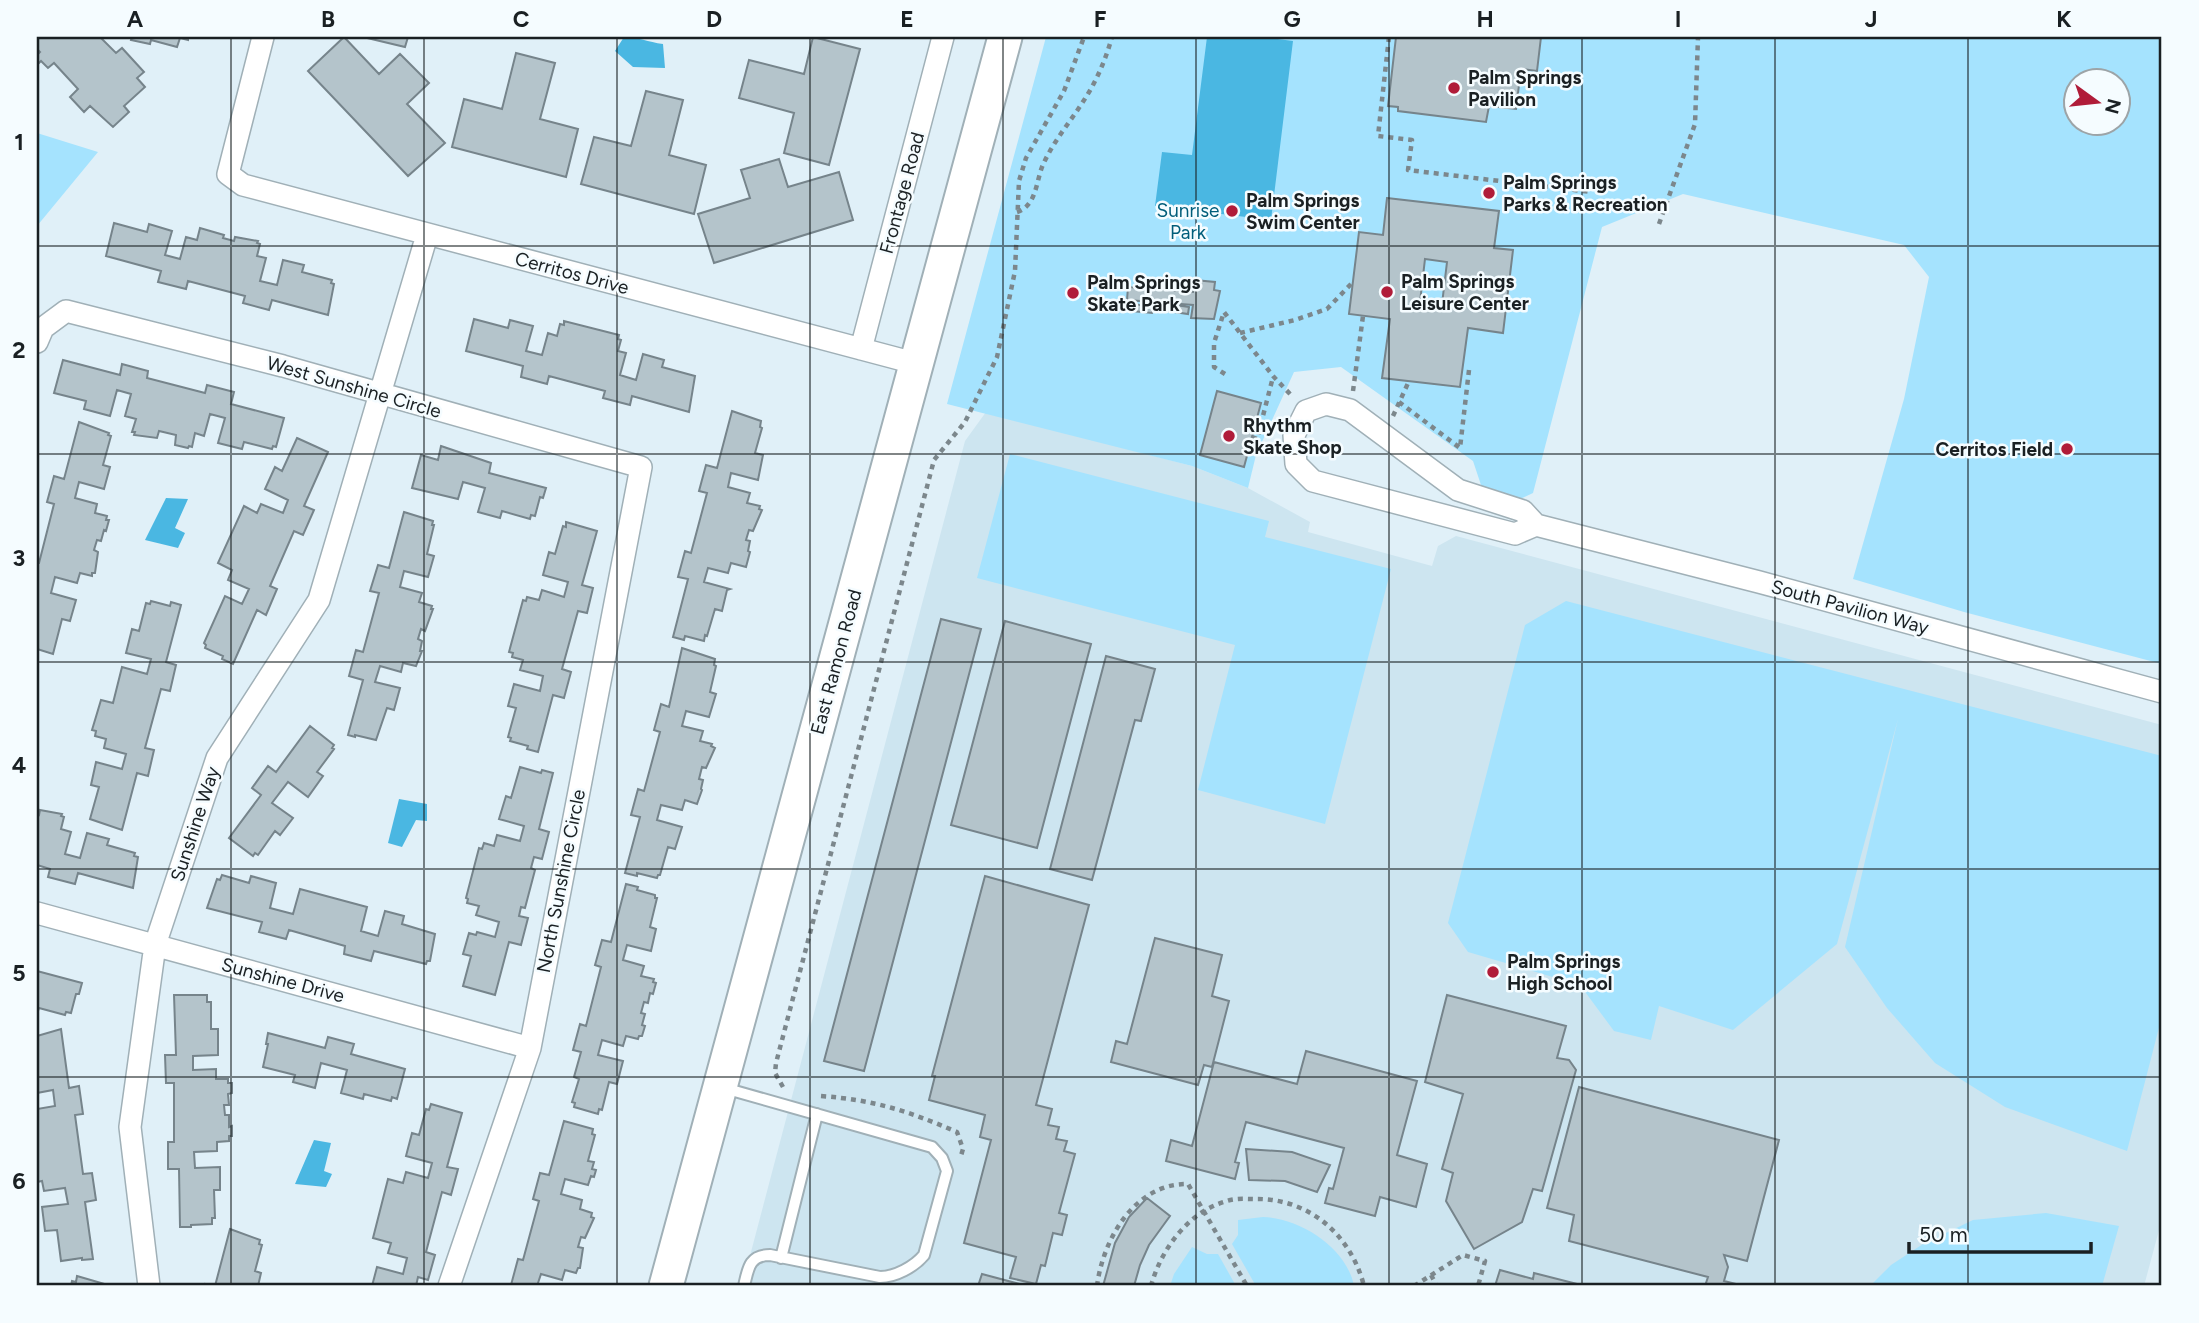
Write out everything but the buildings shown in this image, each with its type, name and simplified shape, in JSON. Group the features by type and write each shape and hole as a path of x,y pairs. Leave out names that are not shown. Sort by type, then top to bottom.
{"main road":[{"name":"East Ramon Road","path":"666,1286 1005,37"}],"street":[{"name":"Cerritos Drive","path":"263,37 228,174 243,186 918,364"},
{"name":"Frontage Road","path":"861,349 943,37"},
{"path":"380,394 427,235"},
{"name":"West Sunshine Circle","path":"37,342 43,328 66,311 283,366 640,467"},
{"name":"Sunshine Way","path":"149,1286 130,1127 155,945 217,758 319,600 380,394"},
{"path":"1306,411 1326,404 1350,410"},
{"name":"South Pavilion Way","path":"1350,410 1458,490 1523,510 1536,525 1759,582 2162,692"},
{"name":"South Pavilion Way","path":"1306,411 1294,435 1296,464 1314,481 1515,534 1536,525"},
{"name":"North Sunshine Circle","path":"449,1286 530,1048 640,467"},
{"name":"Sunshine Drive","path":"37,912 530,1048"}],"lane":[{"path":"719,1087 932,1147 942,1158 947,1171 924,1255 899,1273 880,1277 759,1255 752,1260 744,1286"},
{"path":"781,1258 817,1114"}],"path":[{"path":"786,1091 778,1082 776,1063 934,460 965,422 997,357 1015,271 1019,181 1026,158 1064,91 1084,37"},
{"path":"1017,212 1029,204 1042,167 1100,72 1112,37"},
{"path":"1389,37 1378,136 1412,140 1408,170 1591,192"},
{"path":"1659,224 1695,124 1698,37"},
{"path":"1240,332 1295,320 1327,309 1353,282"},
{"path":"1225,374 1214,367 1214,343 1224,312 1273,376 1306,411"},
{"path":"1350,410 1363,316"},
{"path":"1399,402 1460,448 1469,370"},
{"path":"1252,437 1257,439 1273,376"},
{"path":"1384,435 1409,381"},
{"path":"811,1095 873,1101 957,1132 962,1149 959,1162"},
{"path":"1097,1286 1105,1255 1126,1214 1149,1194 1176,1184 1188,1184 1247,1286"},
{"path":"1151,1286 1161,1262 1180,1232 1204,1213 1228,1200 1243,1199 1281,1200 1298,1205 1316,1217 1336,1234 1359,1266 1364,1286"},
{"path":"1414,1286 1463,1255 1485,1261 1478,1286"},
{"path":"1431,1276 1437,1286"}],"shaded area":[{"path":"624,37 663,44 665,68 633,67 615,51"},
{"path":"1207,37 1262,37 1293,41 1271,220 1155,206 1162,152 1192,155"},
{"name":"Palm Springs High School","path":"986,412 1192,466 1248,488 1310,522 1308,532 1432,566 1438,546 1456,536 2162,725 2162,1219 2144,1286 742,1286 965,441"},
{"path":"166,498 188,499 175,528 185,533 178,548 145,540"},
{"path":"399,799 427,804 427,821 416,820 402,847 388,843"},
{"path":"314,1140 331,1143 324,1171 332,1174 326,1187 295,1184"}],"green space":[{"name":"Sunrise Park","path":"1046,37 2162,37 2162,664 1964,612 1853,579 1904,399 1929,277 1904,245 1683,194 1602,227 1533,493 1520,499 1482,488 1473,461 1341,367 1294,372 1256,455 1248,488 1192,466 947,404"},
{"path":"37,133 98,152 37,226"},
{"path":"1010,454 1269,521 1265,537 1391,569 1325,824 1198,790 1235,645 977,578"},
{"path":"1566,601 2162,756 2162,1016 2127,1151 2005,1107 1935,1063 1887,1008 1845,947 1898,719 1837,944 1733,1030 1659,1006 1651,1040 1614,1031 1580,985 1468,952 1448,923 1525,625"},
{"path":"2046,1213 2119,1226 2102,1286 1870,1286 1891,1265 1923,1244 1973,1220"},
{"path":"1263,1217 1292,1223 1320,1238 1342,1259 1354,1286 1256,1286 1232,1244 1238,1235 1238,1220"},
{"path":"1192,1247 1207,1254 1218,1254 1236,1286 1170,1286 1174,1274"}],"place":[{"name":"Palm Springs Pavilion","path":"1454,88"},
{"name":"Palm Springs Parks & Recreation","path":"1489,193"},
{"name":"Palm Springs Swim Center","path":"1232,211"},
{"name":"Palm Springs Leisure Center","path":"1387,292"},
{"name":"Palm Springs Skate Park","path":"1073,293"},
{"name":"Rhythm Skate Shop","path":"1229,436"},
{"name":"Cerritos Field","path":"2067,449"},
{"name":"Palm Springs High School","path":"1493,972"}]}
